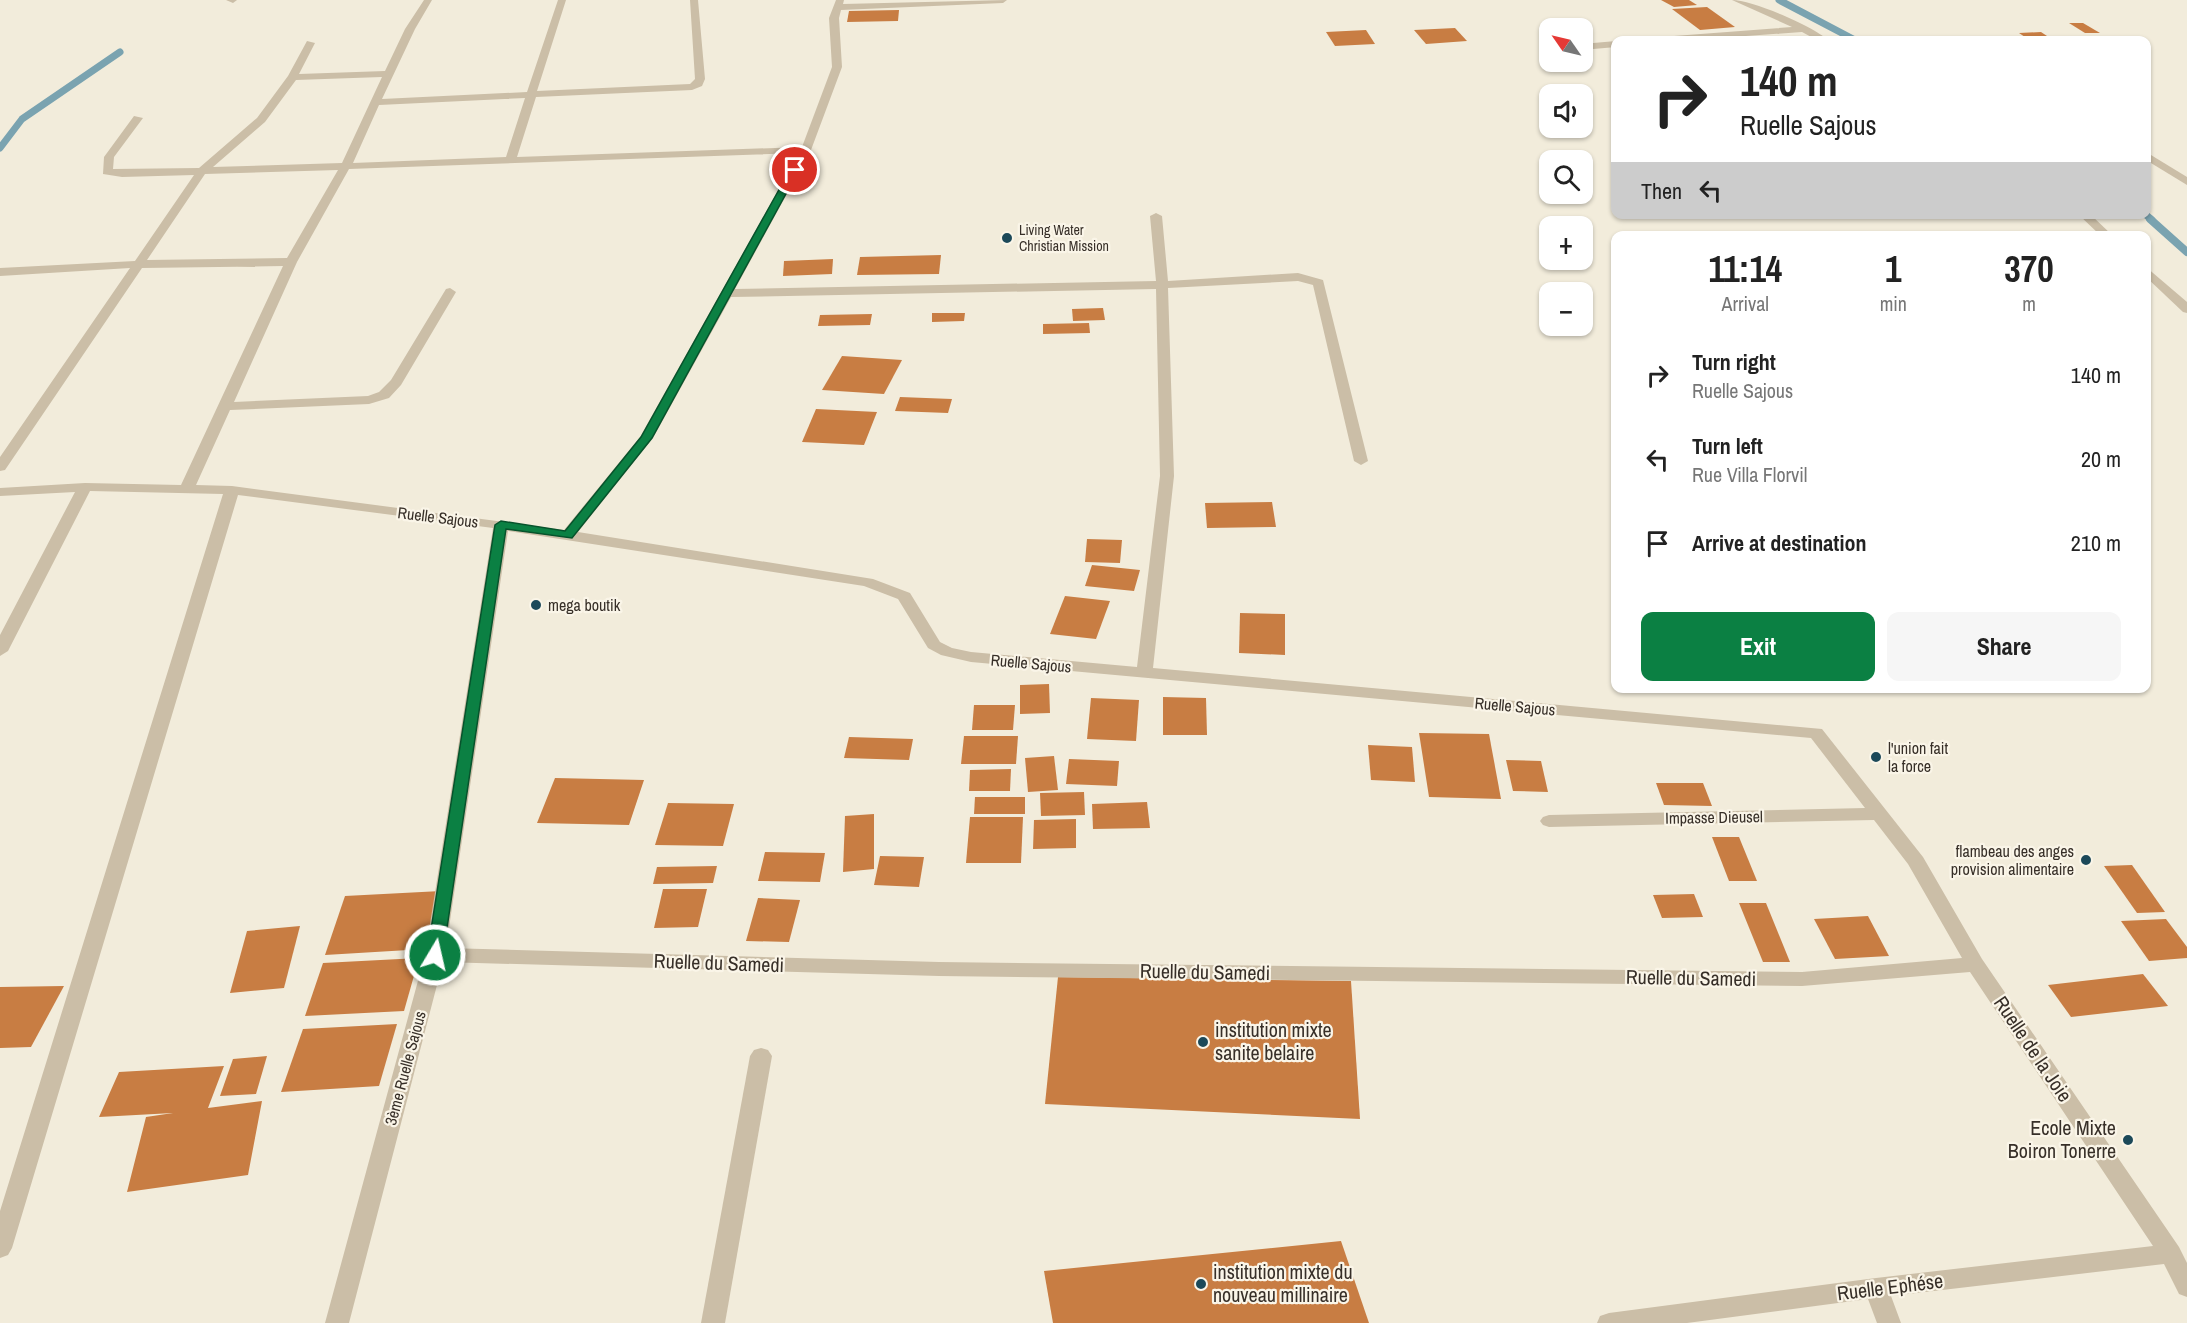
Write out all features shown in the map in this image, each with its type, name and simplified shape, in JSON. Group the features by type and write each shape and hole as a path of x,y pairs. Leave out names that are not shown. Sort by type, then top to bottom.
{"street":[{"path":"187,488 291,262 345,167 410,29 428,0"},
{"path":"510,161 562,0"},
{"path":"375,102 683,89 699,84 694,0"},
{"path":"568,535 646,438 806,150 837,68 834,18 839,3 1002,0"},
{"path":"1736,0 1816,36"},
{"path":"1713,36 1804,29"},
{"path":"0,467 202,171 261,120 293,77 310,44"},
{"path":"1593,46 1611,44"},
{"path":"293,77 388,74"},
{"path":"138,118 109,157 107,172 122,174 345,167 806,150"},
{"path":"2151,158 2187,182"},
{"path":"1144,674 1167,476 1162,285 1156,216"},
{"path":"2089,219 2102,231"},
{"path":"0,272 137,264 291,262"},
{"path":"2151,275 2187,309"},
{"path":"728,293 1162,285 1298,277 1319,283 1361,462"},
{"path":"225,406 369,400 384,395 396,382 450,292"},
{"path":"0,651 86,486"},
{"name":"Ruelle Sajous","path":"0,492 86,486 232,490 501,525 867,582 904,596 934,645 947,652 972,657 1816,733 1916,861 1975,964"},
{"path":"0,1248 232,490"},
{"name":"3ème Ruelle Sajous","path":"337,1323 435,955 501,525"},
{"name":"Impasse Dieusel","path":"1549,821 1879,814"},
{"name":"Ruelle du Samedi","path":"435,955 939,969 1802,979 1975,964"},
{"name":"Ruelle de la Joie","path":"1975,964 2171,1254 2187,1287"},
{"path":"713,1323 761,1056"},
{"name":"Ruelle Ephése","path":"1609,1323 1876,1288 2171,1254"},
{"path":"1876,1288 1890,1323"}],"building":[{"path":"1661,0 1689,0 1697,5 1674,7"},
{"path":"1707,7 1735,27 1700,30 1672,9"},
{"path":"899,10 898,21 847,22 849,11"},
{"path":"2069,23 2083,23 2100,33 2085,33"},
{"path":"1455,28 1467,41 1426,44 1414,30"},
{"path":"1366,30 1375,44 1335,46 1326,32"},
{"path":"2041,32 2047,36 2024,36 2019,33"},
{"path":"941,255 939,274 857,275 860,257"},
{"path":"833,259 832,274 783,276 784,261"},
{"path":"1103,308 1105,320 1073,321 1072,309"},
{"path":"932,313 965,313 964,321 932,322"},
{"path":"872,314 870,325 818,326 820,315"},
{"path":"1089,323 1090,333 1043,334 1043,324"},
{"path":"842,356 902,360 884,394 822,390"},
{"path":"900,397 952,399 948,413 895,411"},
{"path":"816,409 877,412 864,445 802,442"},
{"path":"1272,502 1276,527 1207,528 1205,503"},
{"path":"1087,539 1122,540 1120,563 1085,562"},
{"path":"1092,565 1140,570 1134,591 1085,586"},
{"path":"1065,596 1110,601 1096,639 1050,634"},
{"path":"1240,613 1285,614 1285,655 1239,653"},
{"path":"1049,684 1050,713 1020,714 1020,685"},
{"path":"1163,697 1206,698 1207,735 1163,735"},
{"path":"1091,698 1139,700 1136,741 1087,739"},
{"path":"974,705 1015,705 1013,730 972,730"},
{"path":"1419,733 1489,734 1501,799 1429,797"},
{"path":"964,736 1018,736 1016,764 961,764"},
{"path":"849,737 913,739 909,760 844,758"},
{"path":"1368,745 1412,747 1415,782 1371,780"},
{"path":"1054,756 1058,790 1028,792 1025,758"},
{"path":"1069,759 1119,761 1117,786 1066,784"},
{"path":"1506,760 1541,761 1548,792 1513,791"},
{"path":"1011,769 1010,791 969,791 970,770"},
{"path":"555,778 644,780 629,825 537,823"},
{"path":"1656,783 1703,783 1712,806 1664,805"},
{"path":"1084,792 1085,815 1041,816 1040,793"},
{"path":"975,797 1025,797 1025,814 974,814"},
{"path":"1147,802 1150,828 1093,829 1092,804"},
{"path":"668,803 734,804 723,846 655,845"},
{"path":"874,814 874,869 843,872 845,816"},
{"path":"970,817 1023,817 1021,863 966,863"},
{"path":"1076,819 1076,848 1033,849 1034,820"},
{"path":"1712,837 1739,837 1757,881 1729,881"},
{"path":"765,852 825,853 820,882 758,881"},
{"path":"880,856 924,857 919,887 874,885"},
{"path":"2132,865 2165,912 2137,913 2104,866"},
{"path":"717,866 713,883 653,884 657,867"},
{"path":"663,889 707,889 698,927 654,928"},
{"path":"441,891 425,949 325,955 345,896"},
{"path":"1694,894 1703,917 1662,918 1653,895"},
{"path":"758,898 800,900 789,942 746,941"},
{"path":"1739,903 1766,903 1790,962 1763,962"},
{"path":"1868,916 1889,956 1835,959 1814,919"},
{"path":"2166,919 2187,947 2187,958 2149,961 2121,921"},
{"path":"300,926 284,988 230,993 247,931"},
{"path":"419,958 404,1011 305,1016 323,963"},
{"path":"2143,974 2168,1006 2071,1017 2048,985"},
{"name":"institution mixte sanite belaire","path":"1058,977 1351,981 1360,1119 1045,1104"},
{"path":"64,986 31,1047 0,1048 0,987"},
{"path":"397,1024 379,1086 281,1092 303,1029"},
{"path":"267,1056 256,1094 220,1096 233,1059"},
{"path":"224,1066 208,1108 262,1101 248,1175 127,1192 146,1117 173,1113 99,1117 119,1072"},
{"name":"institution mixte du nouveau millinaire","path":"1341,1241 1369,1323 1053,1323 1044,1271"}],"waterway":[{"path":"1779,0 1847,36"},
{"path":"0,148 22,119 120,52"},
{"path":"2150,219 2187,252"}],"place":[{"name":"Living Water Christian Mission","path":"1007,238"},
{"name":"mega boutik","path":"536,605"},
{"name":"l'union fait la force","path":"1876,757"},
{"name":"flambeau des anges provision alimentaire","path":"2086,860"},
{"name":"institution mixte sanite belaire","path":"1203,1042"},
{"name":"Ecole Mixte Boiron Tonerre","path":"2128,1140"},
{"name":"institution mixte du nouveau millinaire","path":"1201,1284"}],"route":[{"path":"435,955 501,525 568,535 646,438 795,170"}]}
